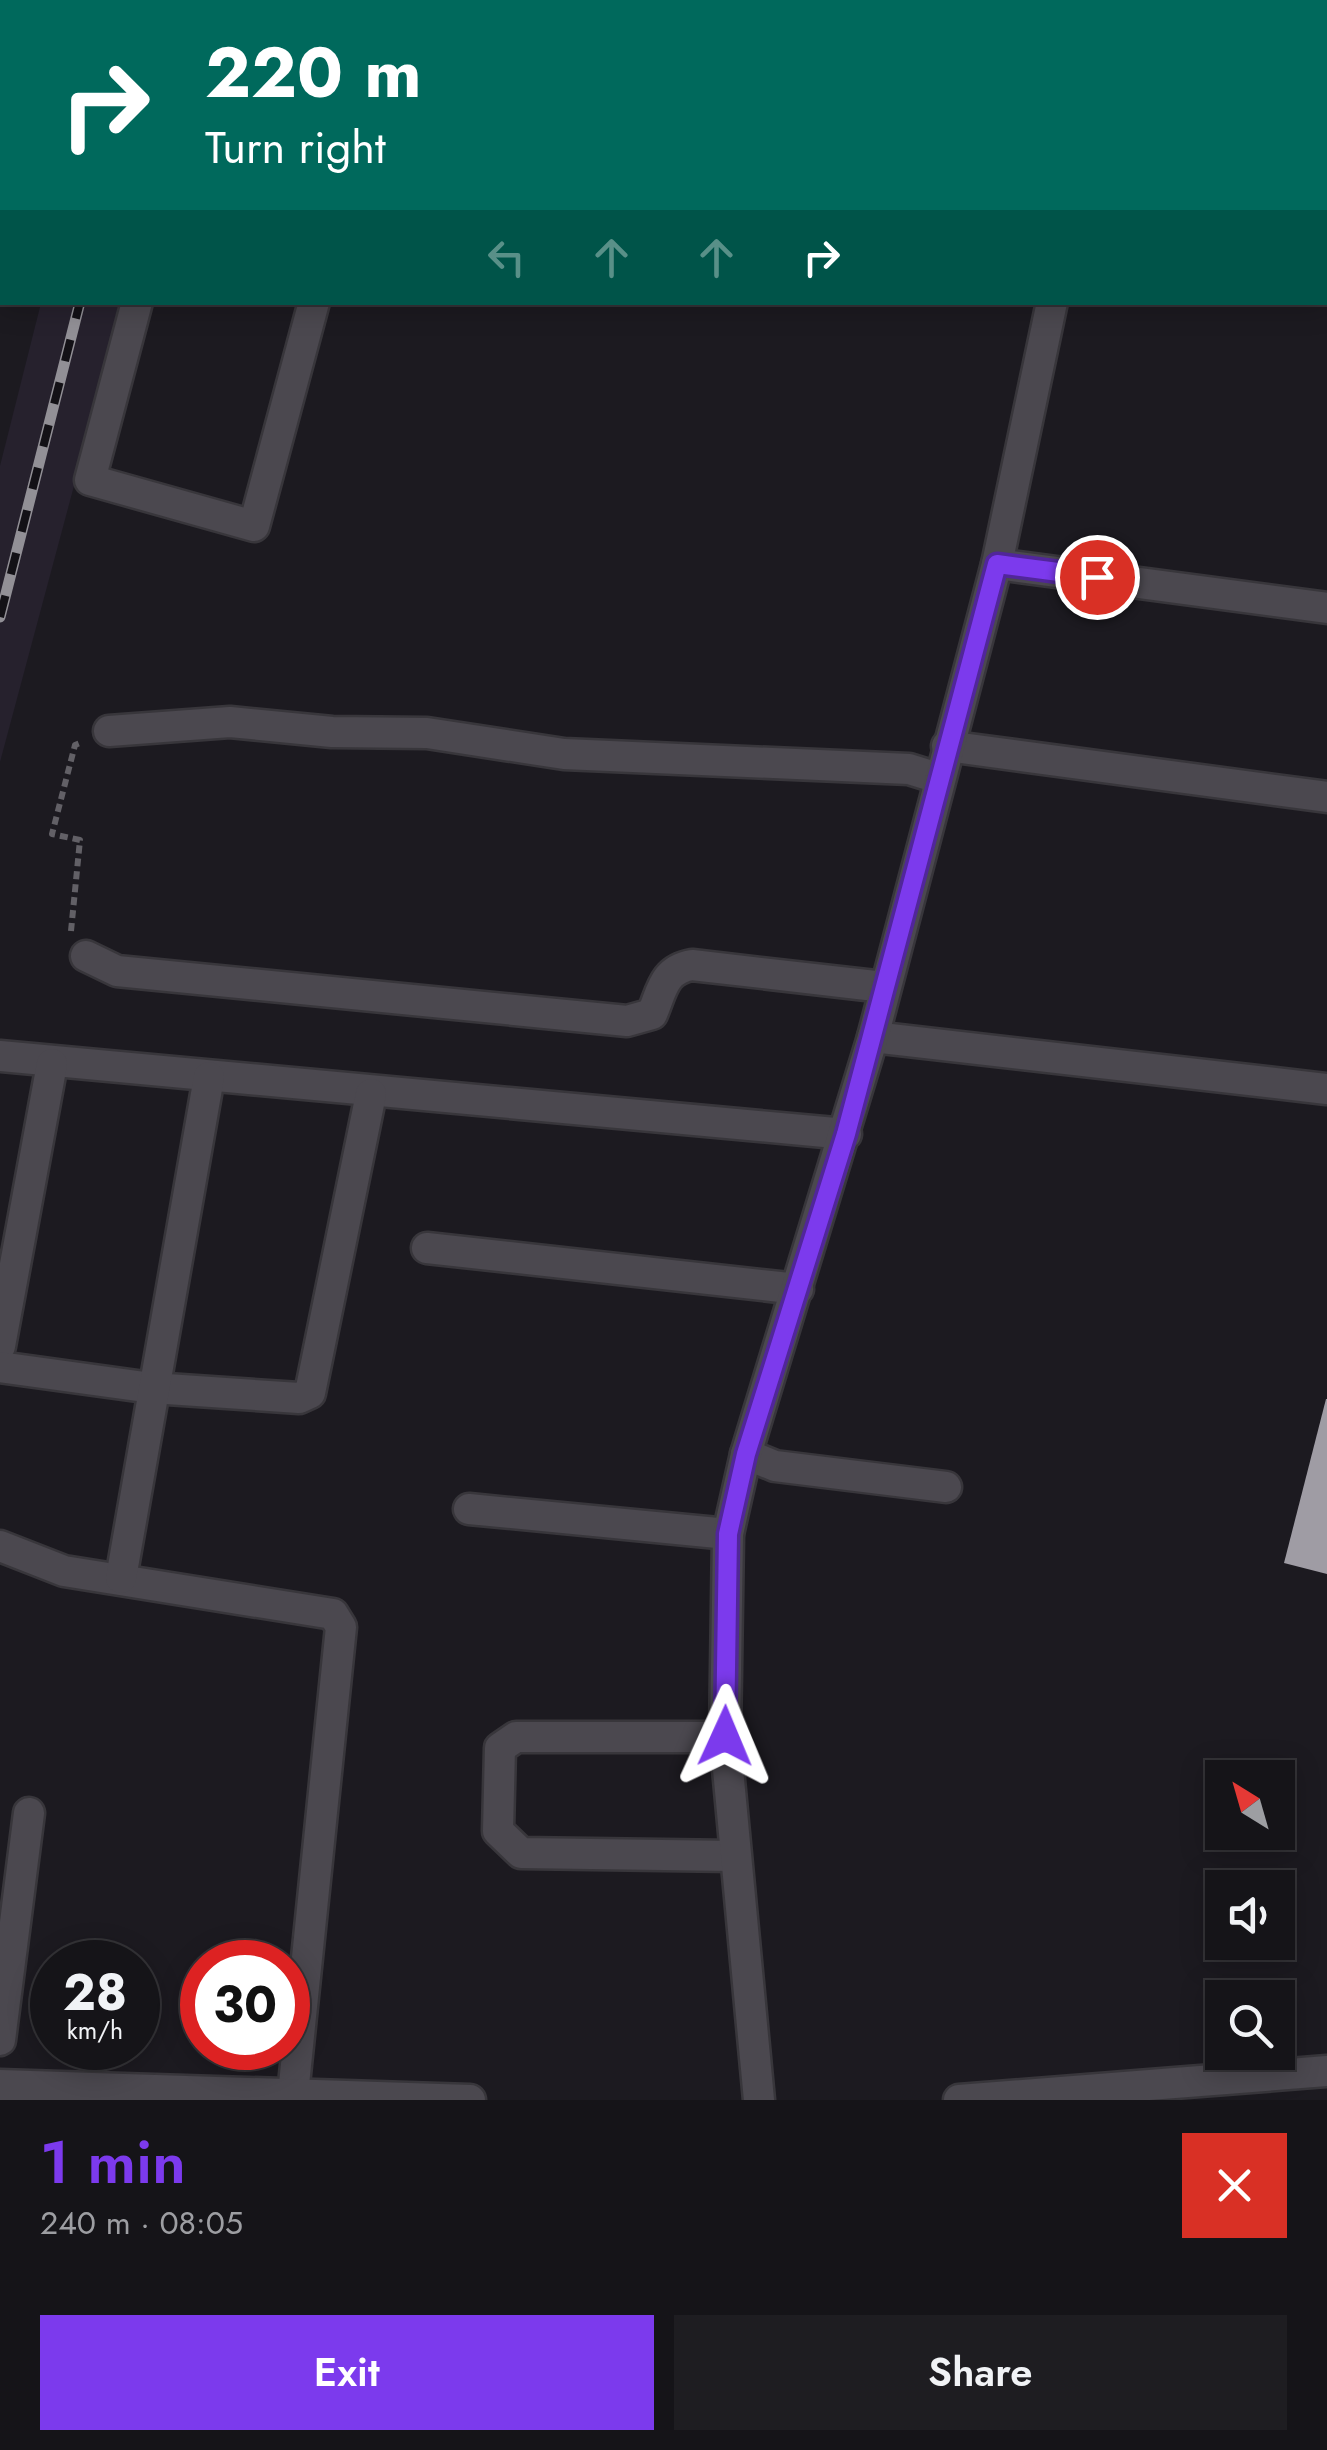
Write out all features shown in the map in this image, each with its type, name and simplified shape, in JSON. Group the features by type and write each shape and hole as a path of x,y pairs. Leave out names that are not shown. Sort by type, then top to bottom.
{"street":[{"path":"136,305 90,480 254,526 313,305"},
{"path":"758,2100 725,1736 728,1534 746,1454 846,1134 997,564 1051,305"},
{"path":"997,564 1327,608"},
{"path":"109,731 230,722 332,732 428,733 564,754 908,768 938,778"},
{"path":"947,746 1327,797"},
{"path":"86,956 117,971 627,1021 652,1014 671,972 692,965 884,987"},
{"path":"872,1037 1327,1090"},
{"path":"0,1056 371,1094 846,1134"},
{"path":"0,1346 52,1064"},
{"path":"121,1578 209,1077"},
{"path":"0,1367 152,1388 299,1398 310,1393 371,1094"},
{"path":"428,1248 798,1290"},
{"path":"746,1454 775,1466 946,1487"},
{"path":"469,1509 728,1534"},
{"path":"0,1546 64,1571 333,1614 341,1628 293,2094"},
{"path":"725,1736 516,1737 500,1748 498,1831 520,1852 734,1856"},
{"path":"0,2040 29,1813"},
{"path":"959,2100 1327,2070"},
{"path":"0,2085 470,2100"}],"path":[{"path":"86,956 70,927 80,840 52,834 75,745 109,731"}],"shaded area":[{"path":"40,305 122,305 0,762 0,466"}],"building":[{"path":"1327,1399 1327,1574 1284,1563"}],"railway":[{"path":"0,617 79,305"}],"route":[{"path":"725,1736 728,1534 746,1454 846,1134 997,564 1097,577"}]}
